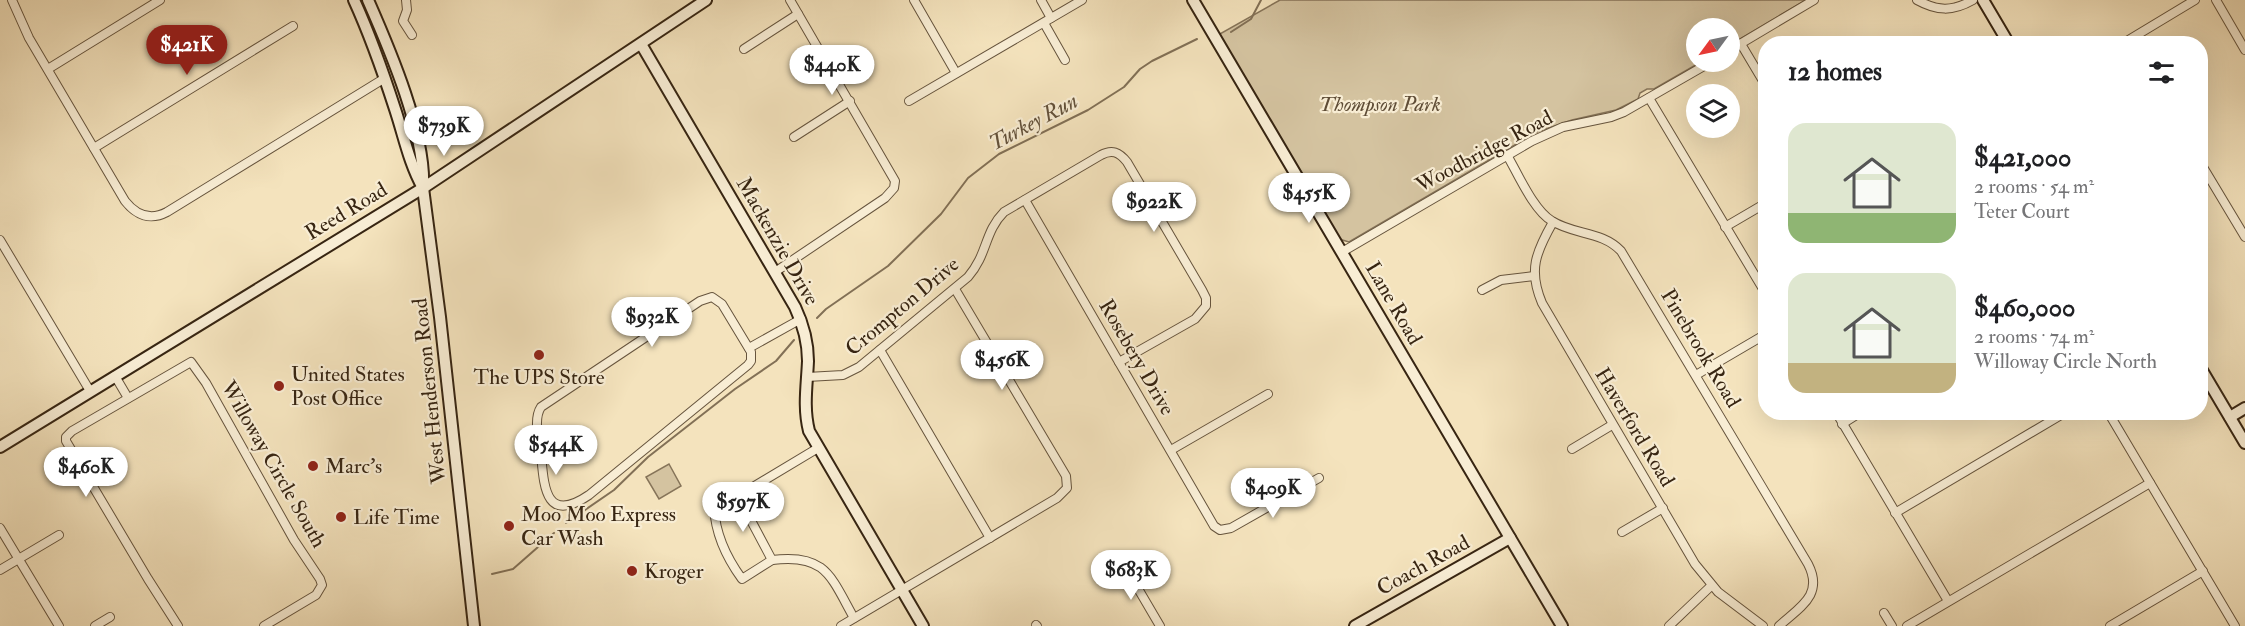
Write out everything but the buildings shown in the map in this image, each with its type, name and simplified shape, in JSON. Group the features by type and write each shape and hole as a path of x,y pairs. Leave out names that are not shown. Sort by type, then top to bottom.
{"main road":[{"name":"West Henderson Road","path":"354,0 385,78 412,169 423,188"},
{"name":"West Henderson Road","path":"368,0 388,47 407,103 424,167 423,188 440,317 474,626"},
{"name":"Reed Road","path":"0,447 423,188 706,0"},
{"name":"Lane Road","path":"1193,0 1562,626"},
{"path":"1983,0 2004,36"},
{"name":"Mackenzie Drive","path":"641,44 801,319 807,342 806,417 809,431 923,626"},
{"path":"400,58 411,97 407,103"},
{"path":"2208,380 2245,443"},
{"path":"2230,417 2245,408"},
{"name":"Coach Road","path":"1355,626 1510,538"}],"street":[{"path":"12,0 21,24 125,201 133,210 144,216 155,216 166,212 385,78"},
{"path":"48,69 160,0"},
{"path":"406,0 407,10 403,21 412,35"},
{"path":"775,272 885,198 894,188 893,175 790,0"},
{"path":"914,0 956,73"},
{"path":"1041,0 1047,21 1065,60"},
{"path":"909,101 1082,0"},
{"path":"1758,73 1741,44 1814,0"},
{"path":"1917,0 1930,7 1947,10 1973,0"},
{"path":"2137,36 2195,0"},
{"path":"2216,0 2245,50"},
{"path":"744,49 798,14"},
{"path":"94,148 293,26"},
{"name":"Woodbridge Road","path":"1342,252 1547,133 1578,123 1611,117 1694,72"},
{"path":"1649,98 1758,281"},
{"path":"794,137 850,101"},
{"name":"Crompton Drive","path":"807,377 843,375 859,367 976,268 996,220 1004,212 1101,155 1113,151 1121,155 1126,162 1206,298 1206,306 1202,314 1119,362"},
{"path":"1507,155 1538,208 1553,222"},
{"path":"2208,175 2245,237"},
{"name":"Rosebery Drive","path":"1025,200 1214,526 1220,530 1231,528 1319,478"},
{"path":"1725,227 1758,208"},
{"name":"Haverford Road","path":"1553,222 1539,246 1534,276 1542,303 1695,564 1711,586 1763,626"},
{"name":"Pinebrook Road","path":"1553,222 1598,236 1609,241 1621,251 1814,574 1815,585 1811,595 1779,626"},
{"path":"0,240 90,391"},
{"path":"1482,290 1501,279 1534,276"},
{"path":"841,626 1057,498 1067,488 1066,476 955,288"},
{"path":"708,298 716,298 722,303 749,348 752,356 748,365 589,495 567,505 555,503 548,498 544,489 537,419 538,410 543,405 708,298"},
{"path":"749,348 801,319"},
{"path":"1696,375 1758,339"},
{"path":"880,350 990,538"},
{"name":"Willoway Circle South","path":"128,398 191,362 206,383 294,540 305,553 322,585 316,595 264,626"},
{"path":"115,376 128,398 68,434 66,441 178,626"},
{"path":"1171,450 1268,394"},
{"path":"1840,420 1948,602"},
{"path":"1842,424 1848,420"},
{"path":"1895,513 2052,420"},
{"path":"2113,420 2235,626"},
{"path":"1572,449 1612,425"},
{"path":"818,448 738,496 721,495 714,503 715,518 729,560 742,579 772,560 800,558 817,565 834,582 854,618"},
{"path":"1907,626 2150,483"},
{"path":"738,496 772,560"},
{"path":"1622,532 1663,508"},
{"path":"0,528 59,626"},
{"path":"0,570 59,535"},
{"path":"1123,563 1160,626"},
{"path":"2110,626 2203,571"},
{"path":"1669,626 1711,586"},
{"path":"1884,613 1892,626"},
{"path":"95,626 110,617"}],"green space":[{"name":"Thompson Park","path":"1280,0 1806,0 1740,39 1740,18 1686,18 1686,71 1654,89 1647,89 1640,93 1638,99 1616,110 1572,120 1537,132 1349,242 1339,239 1218,35"},
{"path":"669,464 681,486 659,499 646,477"}],"waterway":[{"name":"Turkey Run","path":"1231,32 1251,19 1261,0"},
{"name":"Turkey Run","path":"817,318 826,309 888,266 941,214 968,178 999,154 1088,110 1124,87 1140,69 1152,61 1197,39"},
{"name":"Turkey Run","path":"566,523 614,490 648,457 735,389 776,361 794,340"},
{"name":"Turkey Run","path":"492,574 513,569 554,533"}],"place":[{"name":"The UPS Store","path":"539,355"},
{"name":"United States Post Office","path":"279,386"},
{"name":"Marc's","path":"313,466"},
{"name":"Life Time","path":"341,517"},
{"name":"Moo Moo Express Car Wash","path":"509,526"},
{"name":"Kroger","path":"632,571"}]}
